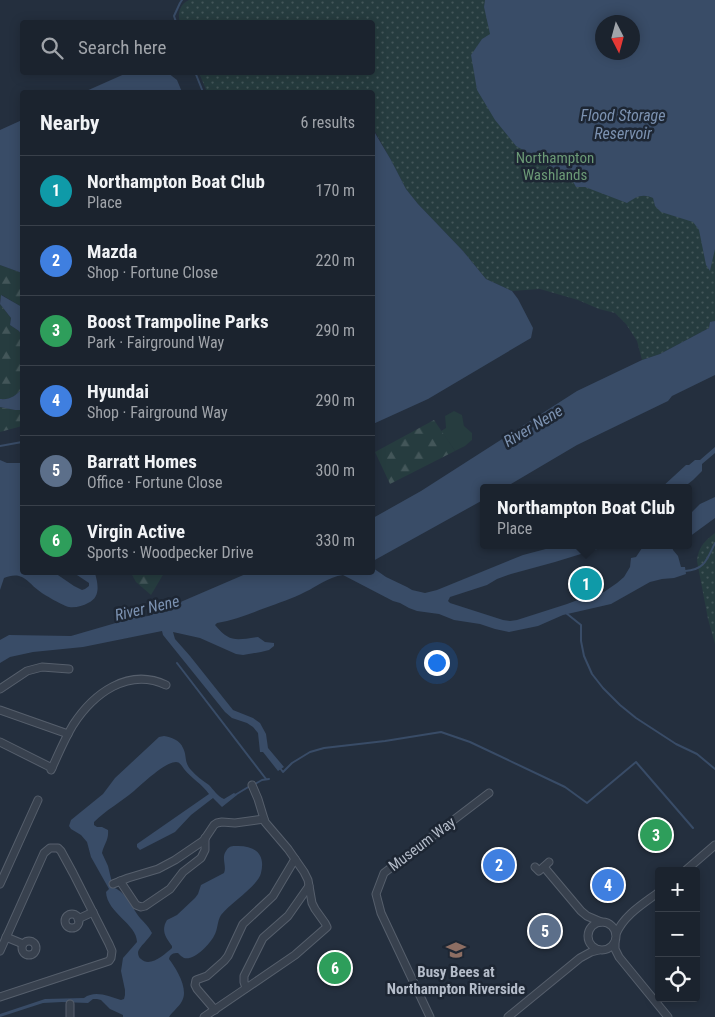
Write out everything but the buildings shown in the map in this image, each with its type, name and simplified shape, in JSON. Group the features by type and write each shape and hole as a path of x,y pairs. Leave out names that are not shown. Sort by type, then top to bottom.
{"street":[{"path":"0,689 27,671 42,667 70,669"},
{"path":"0,742 52,769 74,723 103,692 122,682 138,678 166,684"},
{"path":"0,710 68,734"},
{"path":"204,1017 295,955 327,927 312,903 304,872 264,819 252,785"},
{"name":"Museum Way","path":"430,1017 381,913 376,894 384,873 489,793"},
{"path":"0,884 38,800"},
{"path":"205,838 205,850 201,858 183,872 170,889 145,906 136,905 117,883 164,866 196,847 217,823 235,823 264,819"},
{"path":"689,867 715,845"},
{"path":"0,951 44,853 50,848 58,848 93,912 112,951 112,958 108,961 0,997"},
{"path":"214,1010 197,989 195,985 196,980 211,973 224,961 244,924 273,896 295,859"},
{"path":"535,867 538,871 547,865 581,911 593,948 619,957"},
{"path":"246,988 244,976 261,941 288,916 309,886"},
{"path":"609,924 627,916 655,895"},
{"path":"581,911 587,916 609,924 616,934"},
{"path":"78,919 93,912"},
{"path":"627,916 616,934 615,942 619,957 668,1017"},
{"path":"580,958 586,949 592,927 600,922"},
{"path":"6,937 23,944"},
{"path":"508,1017 580,958 591,952 609,949 615,942"},
{"path":"70,1004 70,1017"}],"green space":[{"name":"Northampton Washlands","path":"189,0 715,0 715,321 710,322 709,328 660,354 642,360 637,341 626,324 615,313 540,289 512,291 486,279 406,189 375,132 375,90 206,90 200,75 375,75 375,20 180,20 180,10 183,4"},
{"path":"0,265 20,272 20,306 2,295 0,300"},
{"path":"0,304 11,318 10,325 20,333 20,391 7,399 0,399"},
{"path":"0,407 20,410 20,427 0,432"},
{"path":"454,411 462,415 464,426 472,433 472,440 455,451 441,431 446,428 445,416"},
{"path":"434,420 455,451 390,484 375,452"},
{"path":"715,533 715,644 708,619 697,561 702,545"},
{"path":"132,575 163,575 151,595 136,582"}],"water":[{"name":"Flood Storage Reservoir","path":"485,0 715,0 715,249 710,271 706,265 699,230 693,222 661,212 655,206 653,198 639,196 627,203 585,187 576,187 571,178 516,146 495,120 477,90 471,55 482,39 490,34 484,7"},
{"path":"122,75 171,75 177,80 181,90 88,90"},
{"path":"20,121 20,272 0,265 0,130"},
{"path":"375,133 406,189 418,204 463,251 486,279 512,291 533,328 531,338 428,399 375,423"},
{"path":"1,295 20,306 20,333 10,325 11,318 0,304"},
{"name":"River Nene","path":"715,321 715,375 672,396 668,401 577,445 511,484 480,484 480,502 375,560 375,517 421,491 577,391 642,360 660,354 709,328 710,322"},
{"path":"20,391 20,410 0,407 0,399 7,399"},
{"path":"715,447 715,453 702,464 702,471 688,484 665,484 686,465 695,460 700,460"},
{"path":"0,460 7,463 20,463 20,575 58,575 82,590 89,586 89,583 77,575 96,575 98,590 95,597 86,604 71,607 44,594 22,577 12,576 4,578 0,590"},
{"path":"715,497 715,518 692,535 692,512 700,504"},
{"path":"546,549 597,549 511,574 487,585 450,597 448,601 503,620 517,620 604,592 624,577 630,567 631,558 636,557 641,549 673,549 678,556 681,567 685,567 686,574 650,582 611,604 563,615 538,626 509,632 480,624 454,620 439,614 417,611 393,601 343,575 375,575 375,569 412,590 425,593 437,590 523,555"},
{"path":"243,575 343,575 328,580 290,599 215,625 225,635 234,639 258,637 265,642 274,643 274,646 269,650 243,655 236,654 200,638 173,632 175,639 233,710 260,723 266,734 268,748 284,767 278,771 263,752 260,752 258,733 247,723 232,718 225,712 163,635 162,631 83,647 33,652 10,657 0,663 0,640 9,635 71,636 133,618 148,616"},
{"path":"164,736 178,741 182,745 189,767 219,796 224,799 234,793 237,795 222,807 213,798 191,815 175,832 140,850 137,844 209,794 181,764 176,762 160,769 94,822 94,825 97,827 108,830 102,853 108,866 113,887 124,895 152,933 139,950 140,959 149,962 153,961 172,948 165,933 164,927 167,920 177,915 195,898 201,885 224,873 224,856 229,848 234,846 248,847 260,855 262,866 259,878 221,915 214,936 201,951 188,958 184,958 178,953 170,956 169,959 183,985 184,996 169,1017 123,1017 123,1015 110,1009 101,1000 93,999 88,1003 43,1003 0,1017 0,1014 45,999 84,998 97,994 121,1000 124,999 125,990 121,971 123,958 137,942 136,936 111,906 106,892 109,889 91,857 87,842 69,826 71,820 103,794 115,778 159,737"}],"waterway":[{"path":"175,20 174,16 182,0"},
{"path":"196,75 202,90"},
{"path":"0,446 20,442"},
{"path":"685,571 701,566 715,543"},
{"path":"566,613 581,625 581,641 584,656 592,674 603,688 636,718 676,744 697,754 715,769"},
{"path":"177,663 266,779"},
{"path":"280,768 283,772 292,763 310,752 324,748 441,732 470,742 565,787 587,803 636,762 693,828"},
{"path":"255,784 269,779"},
{"path":"235,795 250,786"}],"place":[{"name":"Northampton Boat Club","path":"586,584"},
{"name":"Boost Trampoline Parks","path":"656,835"},
{"name":"Mazda","path":"499,865"},
{"name":"Hyundai","path":"608,885"},
{"name":"Barratt Homes","path":"545,931"},
{"name":"Busy Bees at Northampton Riverside","path":"456,950"},
{"name":"Virgin Active","path":"335,968"}]}
